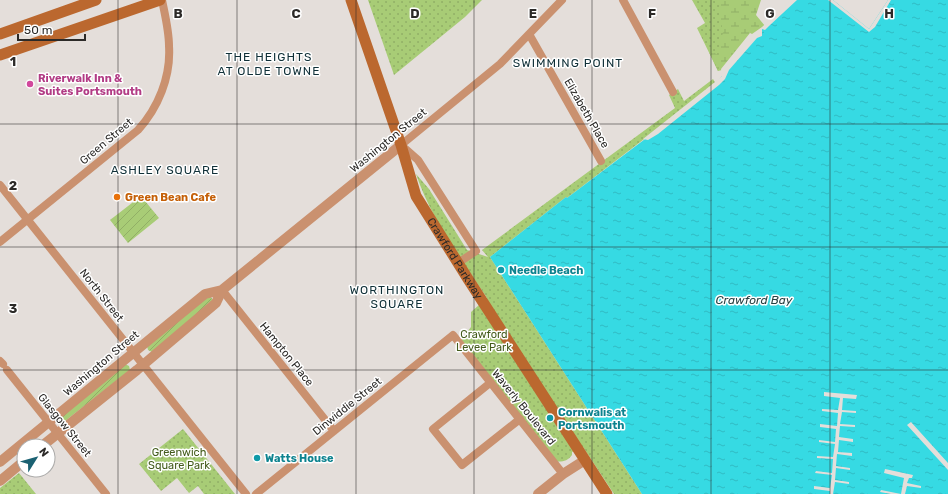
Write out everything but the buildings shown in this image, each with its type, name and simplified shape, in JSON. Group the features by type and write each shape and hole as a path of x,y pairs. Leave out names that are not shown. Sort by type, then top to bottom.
{"main road":[{"path":"0,34 96,0"},
{"path":"0,56 161,0"},
{"name":"Crawford Parkway","path":"351,0 401,146 416,196 607,494"}],"street":[{"name":"Green Street","path":"0,242 145,123 157,104 165,81 169,62 169,46 161,0"},
{"name":"Washington Street","path":"0,462 205,294 222,290 401,146 500,64 562,0"},
{"path":"623,0 673,92"},
{"name":"Elizabeth Place","path":"529,34 601,161"},
{"path":"401,146 418,160 476,251 458,263"},
{"name":"North Street","path":"0,185 246,494"},
{"name":"Washington Street","path":"52,438 143,365 216,303 222,290"},
{"name":"Hampton Place","path":"222,290 334,431"},
{"name":"Dinwiddie Street","path":"256,494 452,335"},
{"name":"Waverly Boulevard","path":"452,335 563,474"},
{"name":"Glasgow Street","path":"3,365 106,494"},
{"path":"490,383 433,429 462,465 520,419"},
{"path":"538,494 563,474 585,460"},
{"path":"0,481 16,468"}],"green space":[{"path":"368,0 482,0 465,17 394,75"},
{"path":"692,0 737,0 718,71 697,28 705,23"},
{"path":"721,0 761,0 756,15 765,26 722,70 718,71 709,52 711,51 718,55 723,32 719,11"},
{"name":"Crawford Levee Park","path":"713,79 716,84 567,198 566,197 490,257 642,494 614,494 583,447 572,452 572,455 566,460 553,461 461,340 471,327 471,312 487,298 438,222 422,191 416,174 429,189 467,250 488,257 482,250 675,108 669,95 678,89 684,101"},
{"path":"141,196 159,218 128,243 110,220"},
{"path":"210,296 213,300 152,352 148,350 147,346 206,297"},
{"path":"125,364 129,366 130,370 60,425 59,424 58,420"},
{"name":"Greenwich Square Park","path":"183,429 235,494 204,494 198,486 189,493 177,478 161,491 139,464"},
{"path":"16,475 16,478 23,478 36,494 0,494 0,488"}],"water":[{"name":"Crawford Bay","path":"794,0 833,0 869,29 888,0 948,0 948,494 642,494 490,257 566,197 567,198 710,90 762,29"}],"pier":[{"path":"791,0 797,0 765,30 762,29 762,36 757,38 729,70 725,79 719,85 658,134 648,140 643,139 722,76 721,69 750,33 752,34 762,27"},
{"path":"828,0 833,0 869,29 888,0 891,0 875,27 869,32"},
{"path":"824,392 857,395 856,399 843,398 842,410 856,411 856,413 842,412 840,424 855,425 855,427 840,426 839,437 853,439 853,442 839,440 838,452 852,453 852,456 837,454 836,466 850,468 850,470 836,468 835,480 849,482 849,484 835,482 833,494 830,494 830,491 814,489 814,486 830,488 832,475 815,473 816,471 832,473 833,459 817,458 817,456 833,457 835,444 819,442 819,440 835,442 836,429 820,427 820,424 837,426 838,413 822,411 822,409 838,410 840,398 824,396"},
{"path":"911,422 948,463 948,470 907,425"},
{"path":"885,469 913,475 912,478 909,478 907,483 921,486 921,488 907,486 905,494 901,494 904,478 884,473"},
{"path":"881,490 901,494 891,494 880,492"}],"place":[{"name":"Riverwalk Inn & Suites Portsmouth","path":"30,84"},
{"name":"Green Bean Cafe","path":"117,197"},
{"name":"Needle Beach","path":"501,270"},
{"name":"Cornwalis at Portsmouth","path":"550,418"},
{"name":"Watts House","path":"257,458"}],"district":[{"name":"SWIMMING POINT","path":"568,63"},
{"name":"THE HEIGHTS AT OLDE TOWNE","path":"269,64"},
{"name":"ASHLEY SQUARE","path":"165,170"},
{"name":"WORTHINGTON SQUARE","path":"397,297"}]}
